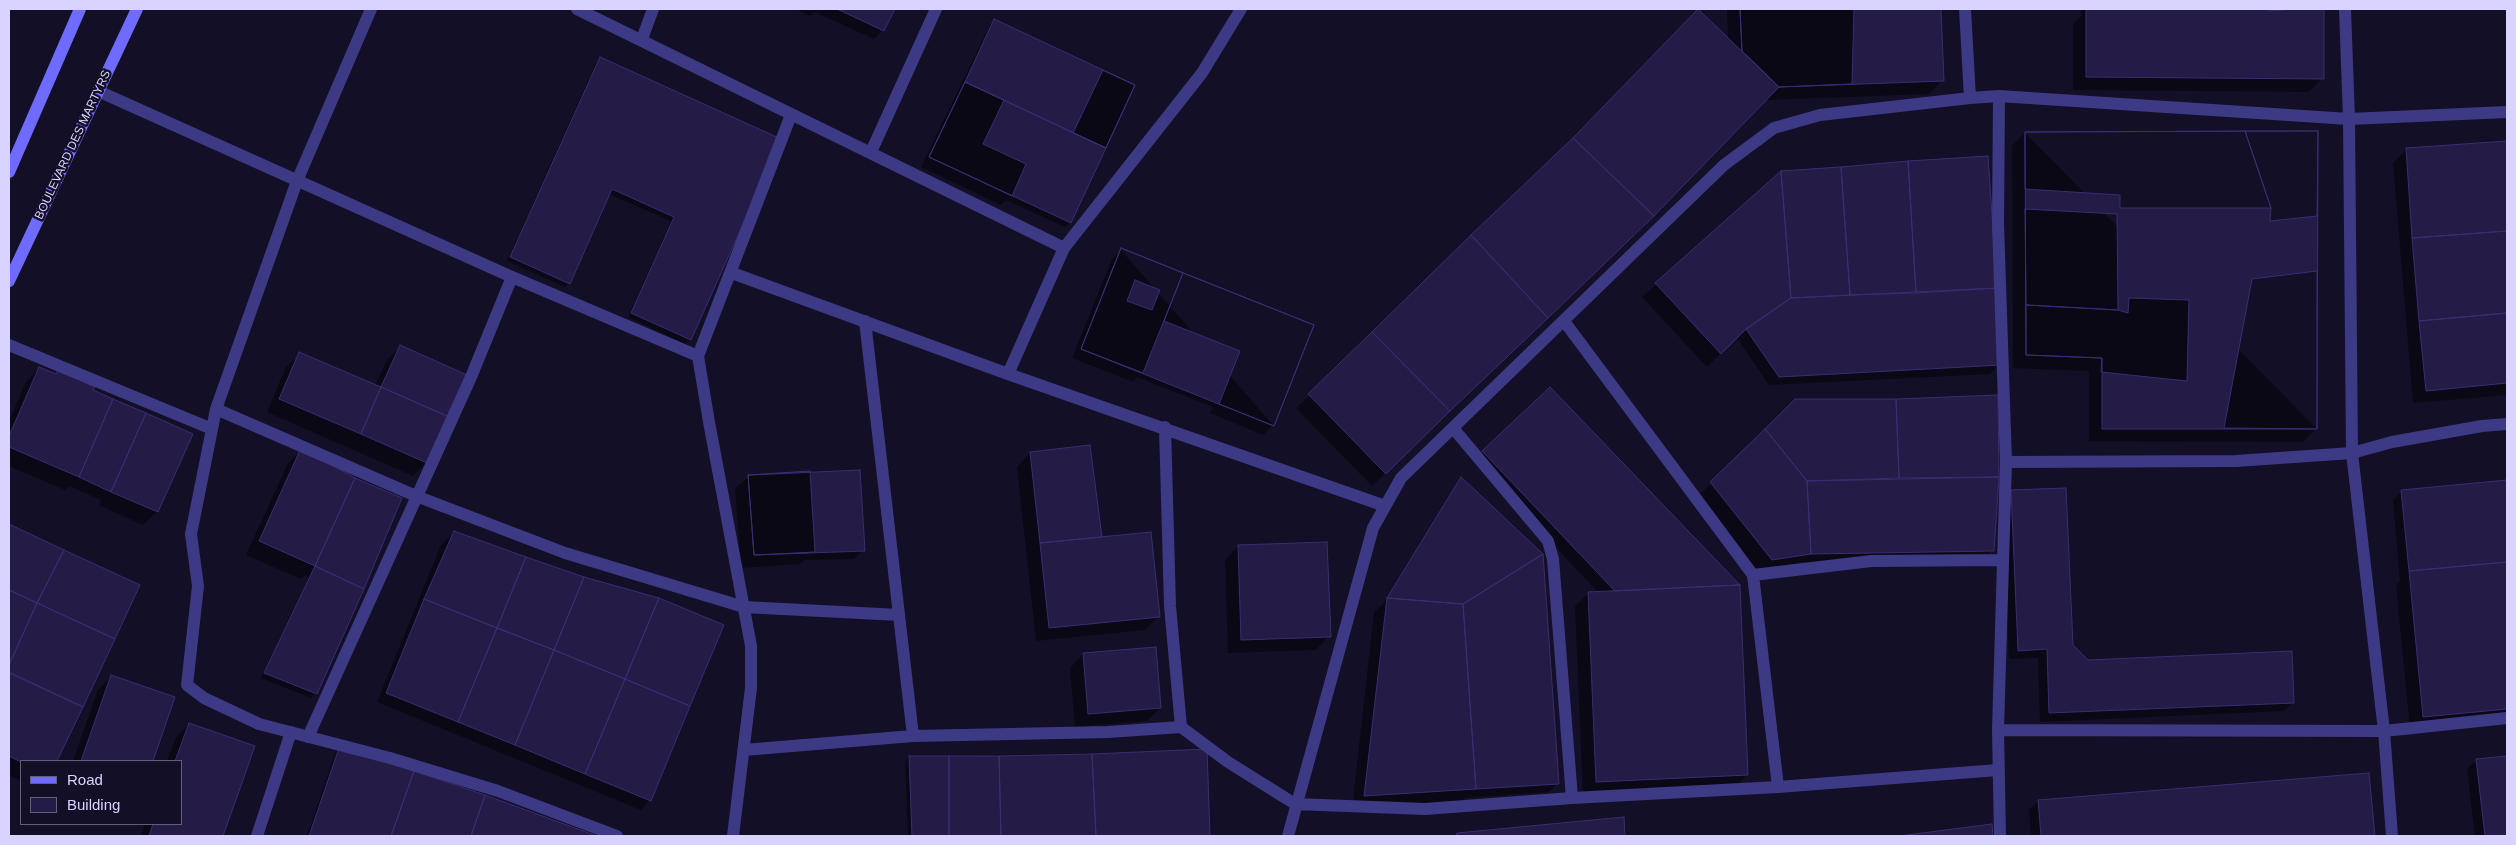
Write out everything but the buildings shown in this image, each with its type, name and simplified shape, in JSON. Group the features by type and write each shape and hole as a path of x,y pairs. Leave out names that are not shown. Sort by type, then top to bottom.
{"street":[{"path":"9,172 80,9"},
{"name":"BOULEVARD DES MARTYRS","path":"9,281 137,9"},
{"path":"371,9 297,180 216,409 191,534 198,586 188,685 204,698 259,724 390,758 498,791 618,836"},
{"path":"577,9 1064,248"},
{"path":"642,40 653,9"},
{"path":"871,152 936,9"},
{"path":"1008,374 1064,248 1202,73 1241,9"},
{"path":"1965,9 1970,98"},
{"path":"2345,9 2349,119 2352,453 2384,731 2392,836"},
{"path":"98,91 512,277 698,356"},
{"path":"1999,96 1998,224 2006,462 1998,730 2000,836"},
{"path":"1288,836 1295,804 1373,528 1401,478 1724,165 1774,128 1820,115 1999,96 2349,119 2507,112"},
{"path":"733,836 751,688 751,646 698,356 732,273 792,115"},
{"path":"732,273 1008,374 1385,506"},
{"path":"308,737 471,377 512,277"},
{"path":"864,321 913,736"},
{"path":"1564,321 1752,575 1778,787"},
{"path":"9,345 212,429"},
{"path":"216,409 416,496 565,553 744,607 899,615"},
{"path":"2006,462 2236,461 2352,453 2392,442 2482,426 2507,424"},
{"path":"1165,428 1170,606 1181,727"},
{"path":"1453,428 1548,541 1553,559 1572,798"},
{"path":"1752,575 1871,561 2002,560"},
{"path":"1998,730 2384,731 2507,718"},
{"path":"744,750 913,736 1108,732 1181,727 1228,762 1295,804 1425,809 1572,798 1778,787 1998,770"},
{"path":"257,836 291,732"}]}
